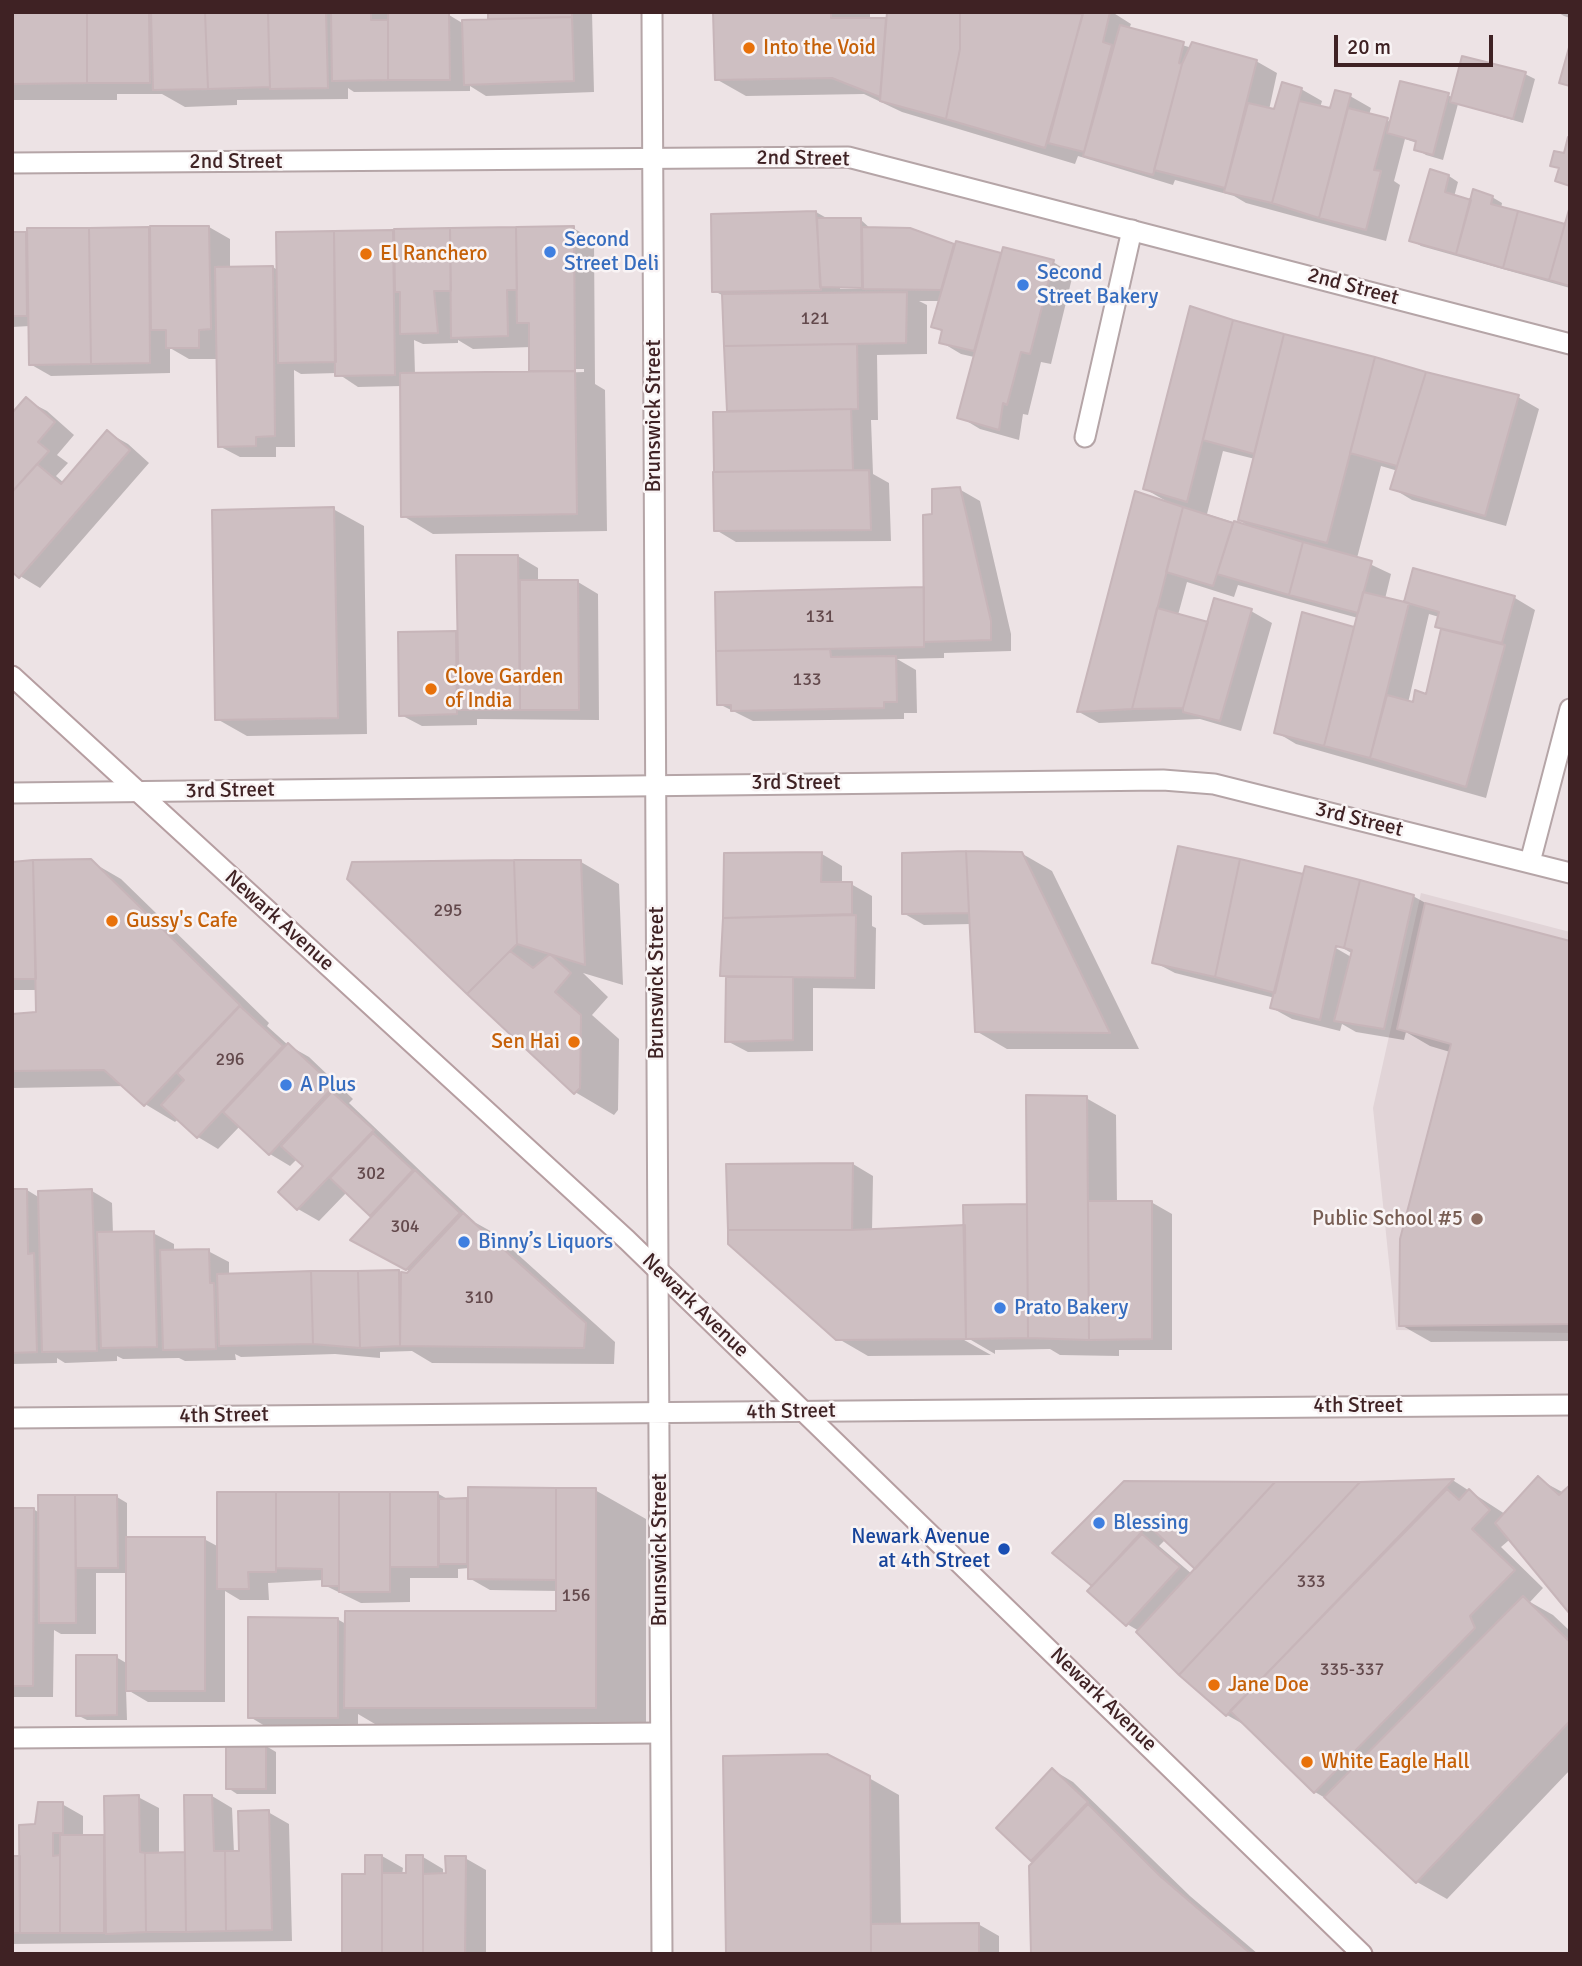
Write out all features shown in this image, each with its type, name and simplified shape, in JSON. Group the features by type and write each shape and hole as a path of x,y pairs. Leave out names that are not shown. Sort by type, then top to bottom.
{"street":[{"name":"Brunswick Street","path":"652,12 662,1954"},
{"name":"2nd Street","path":"12,163 848,157 1570,344"},
{"path":"1085,437 1132,230"},
{"name":"Newark Avenue","path":"12,676 658,1270 1362,1954"},
{"path":"1530,862 1570,709"},
{"name":"3rd Street","path":"12,793 656,784 1189,782 1214,784 1570,873"},
{"name":"4th Street","path":"12,1418 1570,1405"},
{"path":"12,1738 660,1733"}],"shaded area":[{"name":"Public School #5","path":"1421,893 1570,932 1570,1333 1396,1330 1373,1108"}],"building":[{"path":"12,12 87,12 87,83 12,84"},
{"path":"87,12 149,12 150,83 87,83"},
{"path":"151,12 205,12 208,89 153,90"},
{"path":"205,12 268,12 270,87 208,89"},
{"path":"268,12 326,12 328,88 270,89"},
{"path":"331,12 371,12 371,20 388,20 388,80 332,81"},
{"path":"388,12 449,13 450,80 388,80"},
{"path":"488,12 572,12 572,17 488,19"},
{"path":"713,12 831,12 831,18 886,18 880,97 832,78 715,80"},
{"path":"887,12 960,12 960,49 946,119 880,101"},
{"path":"960,12 1083,14 1045,148 946,119 960,49"},
{"path":"1083,12 1110,12 1103,42 1112,45 1084,152 1048,143"},
{"path":"572,17 574,81 464,85 462,20"},
{"path":"1120,25 1184,42 1179,63 1182,64 1153,175 1083,156"},
{"path":"1192,42 1257,60 1225,188 1154,170 1182,64"},
{"path":"1570,44 1570,86 1559,83"},
{"path":"1462,56 1526,72 1513,119 1450,102"},
{"path":"1400,81 1449,93 1433,155 1414,150 1416,141 1387,133"},
{"path":"1282,82 1302,88 1272,203 1224,192 1248,103 1274,109"},
{"path":"1335,90 1351,94 1319,218 1272,203 1299,101 1330,108"},
{"path":"1348,108 1388,118 1374,170 1381,171 1366,230 1319,218"},
{"path":"1568,137 1570,186 1555,181 1559,168 1550,166 1554,151 1564,153"},
{"path":"1430,169 1449,175 1445,192 1471,200 1456,254 1409,241"},
{"path":"1473,189 1493,196 1491,204 1518,211 1503,268 1456,254"},
{"path":"1570,206 1570,286 1549,280"},
{"path":"816,211 821,290 712,292 711,214"},
{"path":"1518,211 1565,224 1549,280 1503,268"},
{"path":"817,218 861,218 862,288 820,287"},
{"path":"150,226 209,226 211,329 199,330 199,348 166,348 166,330 151,330"},
{"path":"574,226 575,371 529,371 529,323 517,323 516,227"},
{"path":"149,227 150,363 91,364 89,228"},
{"path":"516,227 517,290 507,290 508,336 451,338 450,228"},
{"path":"862,227 910,228 954,244 941,290 863,289"},
{"path":"27,228 89,228 91,364 29,365"},
{"path":"450,228 451,291 434,291 438,333 400,334 400,292 395,292 394,229"},
{"path":"393,230 395,375 335,376 334,231"},
{"path":"334,231 336,362 278,363 276,232"},
{"path":"12,232 26,232 27,316 12,316"},
{"path":"956,241 1001,253 974,351 939,343 942,330 931,327"},
{"path":"1003,247 1054,260 1030,354 1021,352 1007,405 1003,403 999,430 957,418"},
{"path":"273,266 275,436 256,437 256,446 218,447 215,267"},
{"path":"907,292 906,343 724,346 722,294"},
{"path":"1190,306 1233,320 1187,502 1143,489"},
{"path":"1233,320 1284,334 1254,454 1203,440"},
{"path":"1284,334 1375,357 1327,543 1238,520"},
{"path":"857,344 858,409 727,411 724,346"},
{"path":"1375,357 1426,372 1397,466 1350,453"},
{"path":"575,371 577,514 401,517 400,373"},
{"path":"1426,372 1519,395 1485,516 1390,489"},
{"path":"26,397 55,422 38,442 49,451 12,492 12,413"},
{"path":"851,409 853,470 714,472 713,412"},
{"path":"107,430 130,450 19,578 12,572 12,492 37,464 61,484"},
{"path":"869,470 871,530 714,531 713,472"},
{"path":"960,487 991,621 991,640 924,642 923,515 932,514 932,489"},
{"path":"1135,491 1183,507 1132,709 1077,712"},
{"path":"334,507 338,718 215,720 212,510"},
{"path":"1183,507 1233,523 1213,586 1166,572"},
{"path":"1234,521 1303,542 1289,595 1217,574"},
{"path":"1303,542 1372,561 1358,613 1289,595"},
{"path":"456,555 518,555 520,710 459,710"},
{"path":"1413,568 1515,596 1502,643 1435,627 1439,612 1404,602"},
{"path":"520,580 578,580 579,710 520,710"},
{"path":"924,587 924,647 716,651 715,592"},
{"path":"1363,592 1409,603 1370,758 1324,746"},
{"path":"1214,598 1252,609 1220,721 1183,712"},
{"path":"1157,608 1208,622 1183,708 1132,709"},
{"path":"1302,612 1354,627 1324,746 1274,733"},
{"path":"1441,629 1505,645 1466,787 1370,758 1387,695 1413,702 1415,690 1426,694"},
{"path":"456,631 457,714 399,716 398,632"},
{"path":"830,649 831,657 896,656 897,702 884,702 884,708 731,711 731,705 717,705 716,651"},
{"path":"1178,846 1240,859 1215,977 1152,963"},
{"path":"966,851 1022,852 1110,1033 975,1032"},
{"path":"966,851 969,913 902,914 902,853"},
{"path":"822,852 821,882 852,882 852,914 723,918 724,853"},
{"path":"91,859 240,1005 144,1106 104,1070 12,1071 12,1014 36,1012 33,860"},
{"path":"1240,859 1303,874 1275,993 1215,977"},
{"path":"33,860 36,979 12,979 12,862"},
{"path":"514,860 517,944 467,994 347,879 352,862"},
{"path":"514,860 581,860 585,965 517,944"},
{"path":"1305,866 1360,880 1344,948 1336,946 1320,1020 1270,1008"},
{"path":"1360,880 1414,895 1384,1029 1334,1021 1352,950 1344,948"},
{"name":"Public School #5","path":"1425,903 1570,941 1570,1324 1399,1326 1400,1239 1451,1044 1397,1029"},
{"path":"856,915 855,978 720,976 723,918"},
{"path":"510,951 533,968 550,954 571,973 555,992 581,1015 580,1088 574,1094 467,994"},
{"path":"726,977 793,977 793,1040 725,1042"},
{"path":"240,1006 283,1046 197,1138 161,1105 184,1080 177,1073"},
{"path":"288,1043 334,1086 269,1155 223,1112"},
{"path":"332,1092 374,1130 297,1210 278,1192 303,1166 281,1146"},
{"path":"1026,1095 1087,1096 1089,1340 1028,1338"},
{"path":"373,1133 413,1170 370,1216 330,1178"},
{"path":"853,1163 852,1230 728,1230 726,1164"},
{"path":"415,1170 460,1213 406,1270 350,1240"},
{"path":"12,1189 27,1189 28,1254 34,1253 37,1352 12,1353"},
{"path":"92,1189 97,1351 42,1352 38,1191"},
{"path":"1088,1201 1152,1201 1152,1339 1089,1340"},
{"path":"1027,1204 1028,1338 966,1339 963,1205"},
{"path":"463,1213 586,1323 584,1348 400,1346 401,1272 407,1273"},
{"path":"965,1225 966,1339 836,1340 728,1244 728,1230 852,1230"},
{"path":"154,1231 157,1347 101,1348 97,1232"},
{"path":"209,1249 210,1283 214,1283 216,1349 163,1350 160,1250"},
{"path":"399,1270 400,1346 360,1348 358,1271"},
{"path":"311,1271 313,1344 219,1346 217,1274"},
{"path":"311,1271 358,1271 360,1348 313,1344"},
{"path":"1538,1476 1559,1495 1570,1485 1570,1614 1495,1523"},
{"path":"1454,1479 1226,1716 1179,1675 1360,1482"},
{"path":"1124,1481 1275,1482 1195,1569 1148,1525 1092,1586 1052,1553"},
{"path":"1275,1482 1360,1482 1179,1675 1136,1632"},
{"path":"468,1487 556,1488 556,1580 468,1579"},
{"path":"556,1488 596,1488 596,1708 344,1708 345,1611 556,1611"},
{"path":"1447,1489 1459,1500 1469,1489 1490,1510 1472,1529 1515,1570 1470,1616 1475,1628 1314,1793 1230,1711"},
{"path":"217,1492 276,1492 276,1572 248,1572 249,1589 217,1589"},
{"path":"276,1492 339,1492 339,1586 322,1586 322,1569 276,1568"},
{"path":"339,1492 390,1492 390,1592 339,1592"},
{"path":"390,1492 438,1492 438,1567 390,1567"},
{"path":"38,1495 75,1495 76,1623 39,1623"},
{"path":"75,1495 117,1495 118,1568 76,1568"},
{"path":"467,1498 467,1564 439,1564 439,1499"},
{"path":"12,1508 34,1508 33,1686 12,1686"},
{"path":"1142,1534 1180,1567 1126,1626 1087,1591"},
{"path":"126,1537 205,1537 205,1691 126,1691"},
{"path":"1523,1596 1570,1642 1570,1721 1416,1883 1324,1797"},
{"path":"248,1617 338,1618 338,1718 248,1718"},
{"path":"76,1655 117,1655 117,1715 76,1716"},
{"path":"226,1745 266,1745 266,1789 226,1789"},
{"path":"827,1754 870,1776 871,1954 726,1954 723,1756"},
{"path":"1052,1768 1088,1802 1031,1861 996,1828"},
{"path":"139,1795 140,1852 145,1853 146,1932 106,1934 104,1796"},
{"path":"184,1795 212,1795 214,1851 225,1851 226,1931 186,1932"},
{"path":"38,1802 63,1802 63,1833 53,1833 53,1856 60,1855 60,1933 20,1933 19,1825 35,1824"},
{"path":"1088,1804 1160,1876 1251,1954 1031,1954 1029,1866"},
{"path":"269,1810 272,1930 226,1931 225,1851 239,1851 238,1811"},
{"path":"60,1835 104,1835 104,1933 60,1933"},
{"path":"185,1852 186,1932 146,1932 145,1853"},
{"path":"365,1855 382,1855 382,1954 342,1954 342,1874 365,1874"},
{"path":"406,1855 423,1855 423,1954 382,1954 382,1873 406,1873"},
{"path":"12,1856 20,1856 20,1933 12,1933"},
{"path":"445,1856 466,1856 465,1954 423,1954 423,1874 446,1873"},
{"path":"979,1923 979,1954 871,1954 871,1924"}],"place":[{"name":"Into the Void","path":"749,48"},
{"name":"Second Street Deli","path":"550,252"},
{"name":"El Ranchero","path":"366,254"},
{"name":"Second Street Bakery","path":"1023,285"},
{"name":"Clove Garden of India","path":"431,689"},
{"name":"Gussy's Cafe","path":"112,921"},
{"name":"Sen Hai","path":"574,1042"},
{"name":"A Plus","path":"286,1085"},
{"name":"Public School #5","path":"1477,1219"},
{"name":"Binny’s Liquors","path":"464,1242"},
{"name":"Prato Bakery","path":"1000,1308"},
{"name":"Blessing","path":"1099,1523"},
{"name":"Newark Avenue at 4th Street","path":"1004,1549"},
{"name":"Jane Doe","path":"1214,1685"},
{"name":"White Eagle Hall","path":"1307,1762"}]}
